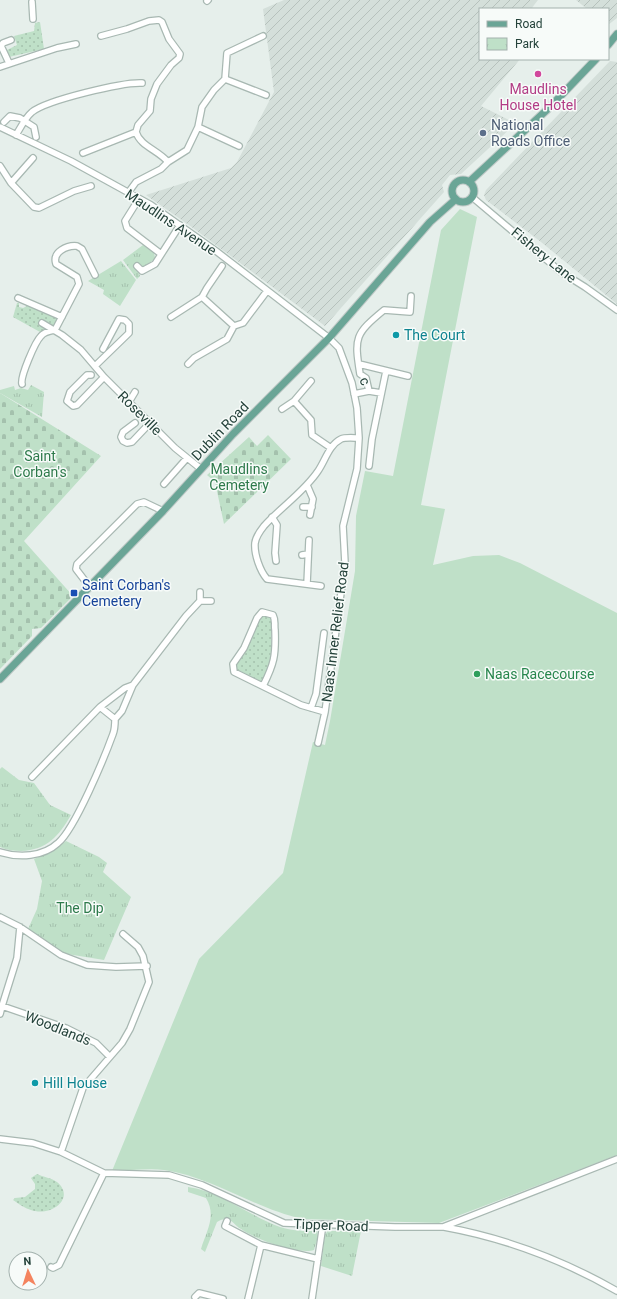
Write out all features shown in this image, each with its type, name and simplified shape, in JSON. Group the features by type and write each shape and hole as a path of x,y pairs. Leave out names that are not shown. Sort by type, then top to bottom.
{"main road":[{"path":"609,44 617,34"},
{"path":"470,182 550,107 595,60"},
{"path":"462,180 470,182 474,188 472,197 466,201 456,199 452,192 454,184 462,180"},
{"name":"Dublin Road","path":"0,679 329,338 430,222 456,199"}],"street":[{"path":"33,19 31,1 40,0"},
{"path":"101,36 127,29 149,20 159,20 162,22 169,39 180,54 157,84 150,111 138,125 136,132 141,142 157,151 168,162"},
{"path":"128,193 136,182 161,169 168,162 187,150 198,127 202,107 214,90 225,79 227,53 263,36"},
{"path":"9,64 1,46 3,43 11,40"},
{"path":"0,67 76,44"},
{"path":"225,79 266,95"},
{"path":"16,135 32,112 52,103 84,93 132,82 142,83"},
{"path":"4,122 10,116 20,118 34,127 36,137"},
{"name":"Maudlins Avenue","path":"0,127 71,161 151,206 180,225 329,338"},
{"path":"198,127 239,146"},
{"path":"83,153 136,132"},
{"path":"11,183 33,158"},
{"path":"0,166 11,183 34,206 39,208 74,191 91,186"},
{"name":"Fishery Lane","path":"472,197 561,272 617,310"},
{"path":"135,205 125,221 127,228 161,254"},
{"path":"137,266 142,271 154,264 180,225"},
{"path":"22,384 24,370 41,336 49,331 55,330 79,284 79,280 56,264 55,259 57,254 60,251 77,246 82,248 95,275"},
{"path":"171,317 202,297 222,266"},
{"path":"188,364 194,358 227,339 234,326 243,322 267,291"},
{"name":"c","path":"369,391 366,378 360,374 358,364 356,348 358,336 366,325 384,310 410,312 411,296"},
{"path":"202,297 234,326"},
{"path":"18,298 62,317"},
{"path":"95,366 129,333 130,324 125,320 119,319 103,349"},
{"name":"Roseville","path":"42,323 55,330 81,350 128,402 187,458 201,469"},
{"name":"Naas Inner Relief Road","path":"318,743 325,712 345,563 343,526 357,469 359,438 354,394 344,358 340,348 329,338"},
{"path":"358,364 408,376"},
{"path":"371,462 381,393 386,371"},
{"path":"91,375 88,375 70,392 67,401 73,406 77,405 104,377"},
{"path":"282,409 294,401 311,381"},
{"path":"354,394 369,391 381,393"},
{"path":"128,402 135,392"},
{"path":"294,401 311,420 312,435 331,448"},
{"path":"135,423 122,432 121,437 123,441 127,443 132,442 150,423"},
{"path":"321,586 267,579 261,572 255,544 258,534 272,517 307,485 318,471 331,448 342,438 359,438"},
{"path":"164,484 187,458"},
{"path":"307,485 313,499 310,515"},
{"path":"89,586 76,569 77,564 137,504 144,502 163,510"},
{"path":"303,507 312,508"},
{"path":"272,517 277,525 272,553 276,561"},
{"path":"307,584 309,540"},
{"path":"302,555 308,554"},
{"path":"0,852 26,856 44,852 59,843 69,828 89,790 114,732 115,719 122,711 133,685 178,625 200,601 200,592"},
{"path":"200,601 211,601"},
{"path":"263,686 274,665 276,621 274,615 262,612 257,618 247,642 232,668 234,672 301,706 325,712"},
{"path":"311,708 316,694 324,633"},
{"path":"32,777 100,707 125,688 133,685"},
{"path":"100,707 115,719"},
{"path":"0,917 20,927 61,955 87,965 116,967 147,966"},
{"path":"0,1014 16,958 20,927"},
{"path":"62,1152 83,1088 109,1056 122,1043 130,1029 149,982 147,966 138,947 123,934"},
{"name":"Woodlands","path":"2,1006 66,1028 96,1043 109,1056"},
{"name":"Tipper Road","path":"0,1139 33,1143 62,1152 104,1173 169,1175 202,1185 284,1223 443,1227 617,1159"},
{"path":"51,1267 53,1268 59,1265 104,1173"},
{"path":"227,1221 225,1226 262,1245 318,1259"},
{"path":"312,1299 323,1224"},
{"path":"443,1227 541,1254 594,1278 617,1292"},
{"path":"248,1299 262,1245"},
{"path":"195,1297 199,1293 223,1299"}],"shaded area":[{"path":"284,0 538,0 532,8 479,8 479,60 519,60 481,106 511,121 512,127 461,174 450,175 442,185 444,192 325,326 146,195 231,168 237,162 274,92 263,9"},
{"path":"576,0 617,0 617,18 609,24 609,8 586,8"},
{"path":"610,61 617,62 617,304 541,242 486,200 484,195 486,190"}],"green space":[{"path":"40,22 44,49 9,57 7,50 17,45 14,36 34,31 35,23"},
{"name":"Naas Racecourse","path":"460,209 477,217 421,505 445,509 433,565 473,556 499,555 520,563 617,613 617,1155 439,1223 303,1219 268,1208 200,1179 182,1174 158,1169 112,1171 199,959 283,873 313,742 325,745 330,721 355,571 356,516 365,471 393,476 441,230"},
{"path":"143,245 154,252 155,258 138,271 140,276 137,279 123,260"},
{"path":"121,261 136,280 120,306 103,294 104,290 88,281"},
{"path":"17,303 19,303 19,307 23,308 29,305 59,318 55,325 51,325 40,332 13,317"},
{"path":"31,385 44,392 42,417 0,393 0,390 14,386 15,390 21,388 28,390"},
{"name":"Saint Corban's","path":"0,393 101,456 24,541 73,596 41,628 32,629 32,636 0,669"},
{"name":"Maudlins Cemetery","path":"268,435 291,459 224,524 215,482 207,475 249,437 257,446"},
{"path":"261,615 270,617 272,621 271,650 268,670 261,682 234,670 234,667 248,644"},
{"path":"2,767 19,780 34,783 50,805 71,815 57,835 45,845 30,850 21,851 0,847 0,769"},
{"name":"The Dip","path":"66,841 99,857 107,863 103,872 131,897 104,960 61,953 28,929 37,909 42,881 34,859 56,849"},
{"path":"37,1174 57,1182 62,1188 64,1193 63,1199 55,1208 42,1212 24,1207 13,1200 15,1198 25,1197 35,1189 35,1184 31,1178"},
{"path":"188,1187 211,1193 280,1227 303,1231 317,1231 318,1237 314,1250 297,1250 276,1245 247,1233 226,1219 217,1222 205,1252 201,1249 210,1224 211,1211 206,1198 188,1192"},
{"path":"328,1231 361,1231 352,1276 321,1266 325,1234"}],"place":[{"name":"Maudlins House Hotel","path":"538,74"},
{"name":"National Roads Office","path":"483,133"},
{"name":"The Court","path":"396,335"},
{"name":"Saint Corban's Cemetery","path":"74,593"},
{"name":"Naas Racecourse","path":"477,674"},
{"name":"Hill House","path":"35,1083"}]}
